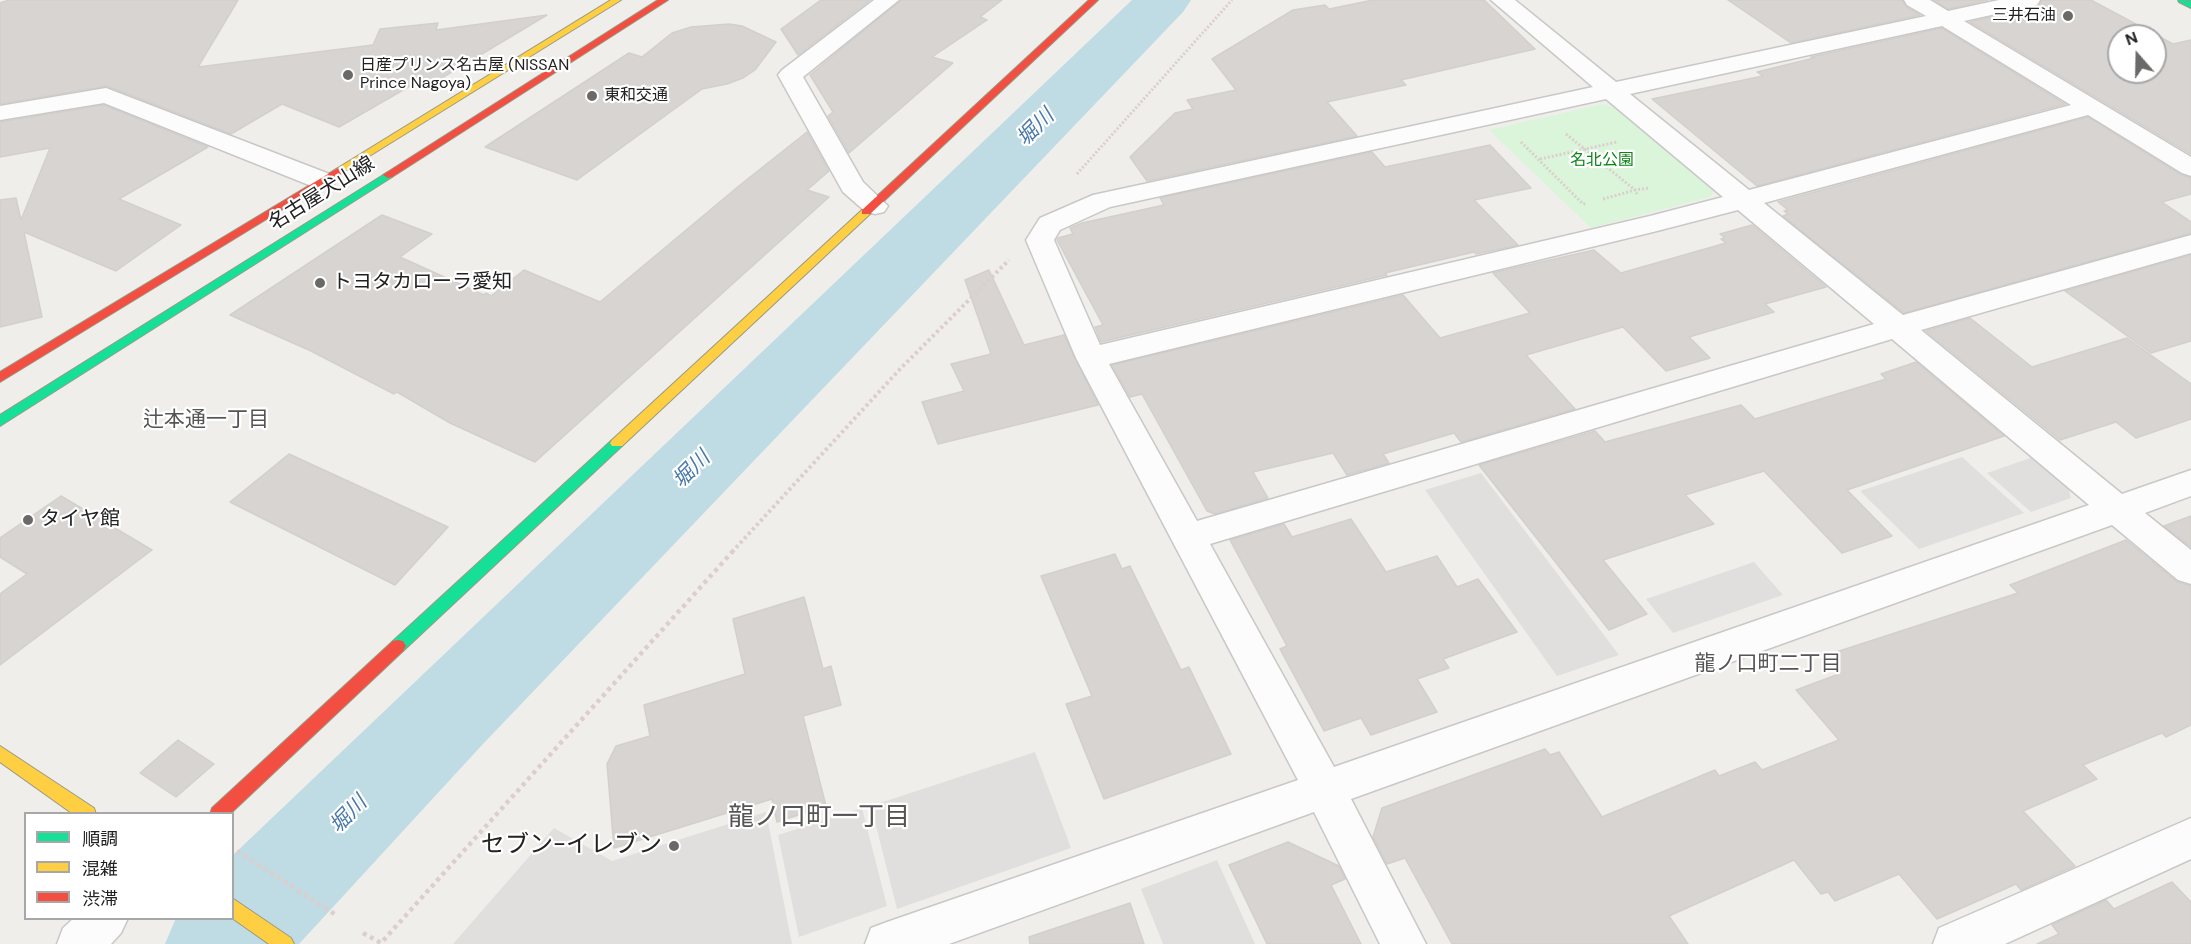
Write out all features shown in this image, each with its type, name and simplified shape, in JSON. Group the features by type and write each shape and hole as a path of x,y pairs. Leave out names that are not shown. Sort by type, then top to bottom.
{"main road":[{"name":"名古屋犬山線","path":"0,378 617,0"},
{"name":"名古屋犬山線","path":"0,421 664,0"},
{"path":"219,812 875,206 1094,0"},
{"path":"2182,0 2191,4"},
{"path":"0,753 87,812"},
{"path":"234,908 285,944"}],"street":[{"path":"875,206 852,186 790,75 888,0"},
{"path":"1502,0 2191,570"},
{"path":"1914,0 2191,168"},
{"path":"1404,944 1325,791 1091,358 1040,240 1050,224 1102,201 2029,0"},
{"path":"0,113 106,96 323,181"},
{"path":"1091,358 1653,224 2091,108"},
{"path":"1189,537 1897,327 2191,243"},
{"path":"887,944 2191,483"},
{"path":"1955,944 2191,838"},
{"path":"80,944 104,920"}],"path":[{"path":"1076,175 1232,0"},
{"path":"1534,108 1635,190 1653,224"},
{"path":"1519,139 1583,204 1654,187"},
{"path":"1539,159 1620,141"},
{"path":"363,933 381,943 765,516 991,275 1012,258"},
{"path":"234,849 336,915"}],"green space":[{"name":"名北公園","path":"1603,104 1629,111 1717,187 1710,197 1591,228 1489,130"}],"shaded area":[{"path":"1962,457 2024,513 1919,549 1860,491"},
{"path":"2033,457 2068,487 2071,498 2031,512 1987,473"},
{"path":"1481,473 1619,655 1557,676 1425,490"},
{"path":"1754,562 1783,595 1673,633 1646,599"},
{"path":"1035,752 1071,848 897,909 871,806"},
{"path":"862,808 887,906 799,937 778,835"},
{"path":"766,812 792,944 453,944 554,828 612,861"},
{"path":"1217,860 1255,944 1163,944 1141,889"}],"building":[{"path":"9,0 238,0 198,67 373,45 380,29 438,23 436,30 547,15 435,82 424,78 339,127 282,104 231,134 107,86 0,104 0,3"},
{"path":"821,0 870,0 798,55 781,29"},
{"path":"901,0 1002,0 980,17 987,20 932,57 953,63 849,153 828,116 833,112 810,75"},
{"path":"1373,0 1484,0 1535,49 1401,80 1406,85 1327,102 1357,136 1147,181 1130,157 1175,113 1193,109 1187,100 1236,90 1212,59 1293,10 1325,5 1329,9"},
{"path":"1728,0 1902,0 1906,7 1920,15 1791,43"},
{"path":"1934,0 1988,0 1948,9"},
{"path":"2042,0 2091,0 2136,24 2107,24 2107,84 2167,84 2167,41 2173,44 2191,40 2191,154 1970,22 2037,7"},
{"path":"729,24 742,26 776,42 755,70 727,84 702,89 577,180 485,147 629,53 642,57 672,33 691,27"},
{"path":"1942,28 2065,104 1757,186 1652,99 1763,76 1757,72 1814,58 1811,57"},
{"path":"104,105 208,147 119,199 181,225 116,271 24,232 42,317 0,327 0,200 16,198 21,220 50,148 0,157 0,122"},
{"path":"2088,117 2181,175 2191,178 2191,194 2162,202 2191,222 2191,233 1904,313 1783,216 1788,214 1784,211 1788,210 1778,202"},
{"path":"807,132 829,171 807,190 829,197 535,462 450,423 397,392 394,394 311,351 230,315 382,215 432,234 400,257 484,295 486,293 491,296 524,270 600,302"},
{"path":"1490,145 1531,188 1474,200 1518,245 1476,254 1474,252 1385,273 1387,275 1101,342 1095,327 1103,325 1057,240 1073,234 1070,228 1082,223 1164,205 1160,198 1372,152 1385,167"},
{"path":"1752,225 1826,287 1765,304 1774,312 1689,337 1710,358 1666,371 1623,327 1526,355 1575,409 1461,442 1454,433 1383,454 1389,463 1347,475 1333,453 1253,472 1268,498 1215,514 1207,511 1142,394 1130,397 1112,365 1403,295 1440,338 1530,313 1493,273 1594,250 1621,273 1726,243 1721,239 1725,238 1720,234"},
{"path":"2191,255 2191,341 2151,353 2065,291"},
{"path":"989,270 1024,345 1064,335 1098,405 938,444 922,402 964,391 951,364 991,354 965,280"},
{"path":"1970,318 2032,367 2127,338 2191,384 2191,419 2136,438 2116,422 2060,440 1926,331"},
{"path":"1916,362 2004,436 1847,490 1892,536 1842,553 1764,471 1685,495 1714,524 1603,560 1647,614 1609,630 1479,465 1595,431 1605,442 1741,405 1755,419 1886,379 1881,374"},
{"path":"289,454 448,527 395,585 230,502"},
{"path":"61,496 152,550 0,665 0,594 27,574 0,557 0,538"},
{"path":"2191,516 2191,547 2164,526"},
{"path":"1351,519 1386,572 1437,556 1457,587 1478,579 1517,632 1443,659 1449,668 1417,679 1437,712 1371,735 1361,718 1324,731 1280,649 1287,646 1230,540 1284,524 1292,537"},
{"path":"2126,540 2177,582 2191,586 2191,725 2166,737 2162,733 2083,765 2097,779 2023,811 2075,866 2021,890 2016,884 1937,919 1899,874 1835,901 1828,892 1821,894 1794,860 1669,916 1688,944 1452,944 1405,858 1387,864 1373,837 1382,808 1545,749 1550,755 1559,752 1602,817 1715,770 1719,776 1755,762 1762,770 1839,740 1796,690 1839,674 1824,656 2018,593 2010,585"},
{"path":"1115,554 1122,569 1130,566 1181,670 1189,667 1231,754 1104,799 1066,704 1092,696 1041,576"},
{"path":"804,597 823,669 831,666 841,705 803,716 826,806 777,822 772,799 614,848 607,764 616,746 650,736 644,705 745,674 733,619"},
{"path":"178,740 214,764 176,797 140,773"},
{"path":"1288,842 1339,866 1345,879 1331,885 1361,944 1267,944 1229,865"},
{"path":"2172,882 2191,902 2191,944 2037,944 2059,934 2052,925 2106,900 2114,909"},
{"path":"1130,903 1144,944 1030,944 1029,937"}],"waterway":[{"name":"堀川","path":"222,944 447,714 1164,0"}],"traffic: fast":[{"path":"2182,0 2191,5"},
{"path":"0,421 388,175"},
{"path":"398,646 617,443"}],"traffic: slow":[{"path":"338,171 617,0"},
{"path":"617,443 866,212"},
{"path":"0,753 85,812"},
{"path":"234,908 285,944"}],"traffic: jam":[{"path":"388,175 664,0"},
{"path":"866,212 1094,0"},
{"path":"0,378 338,171"},
{"path":"220,812 398,646"}],"place":[{"name":"三井石油","path":"2068,16"},
{"name":"日産プリンス名古屋 (NISSAN Prince Nagoya)","path":"348,75"},
{"name":"東和交通","path":"592,96"},
{"name":"トヨタカローラ愛知","path":"320,283"},
{"name":"タイヤ館","path":"28,520"},
{"name":"セブン-イレブン","path":"674,846"}],"district":[{"name":"辻本通一丁目","path":"206,420"},
{"name":"龍ノ口町二丁目","path":"1768,664"},
{"name":"龍ノ口町一丁目","path":"819,818"}]}
